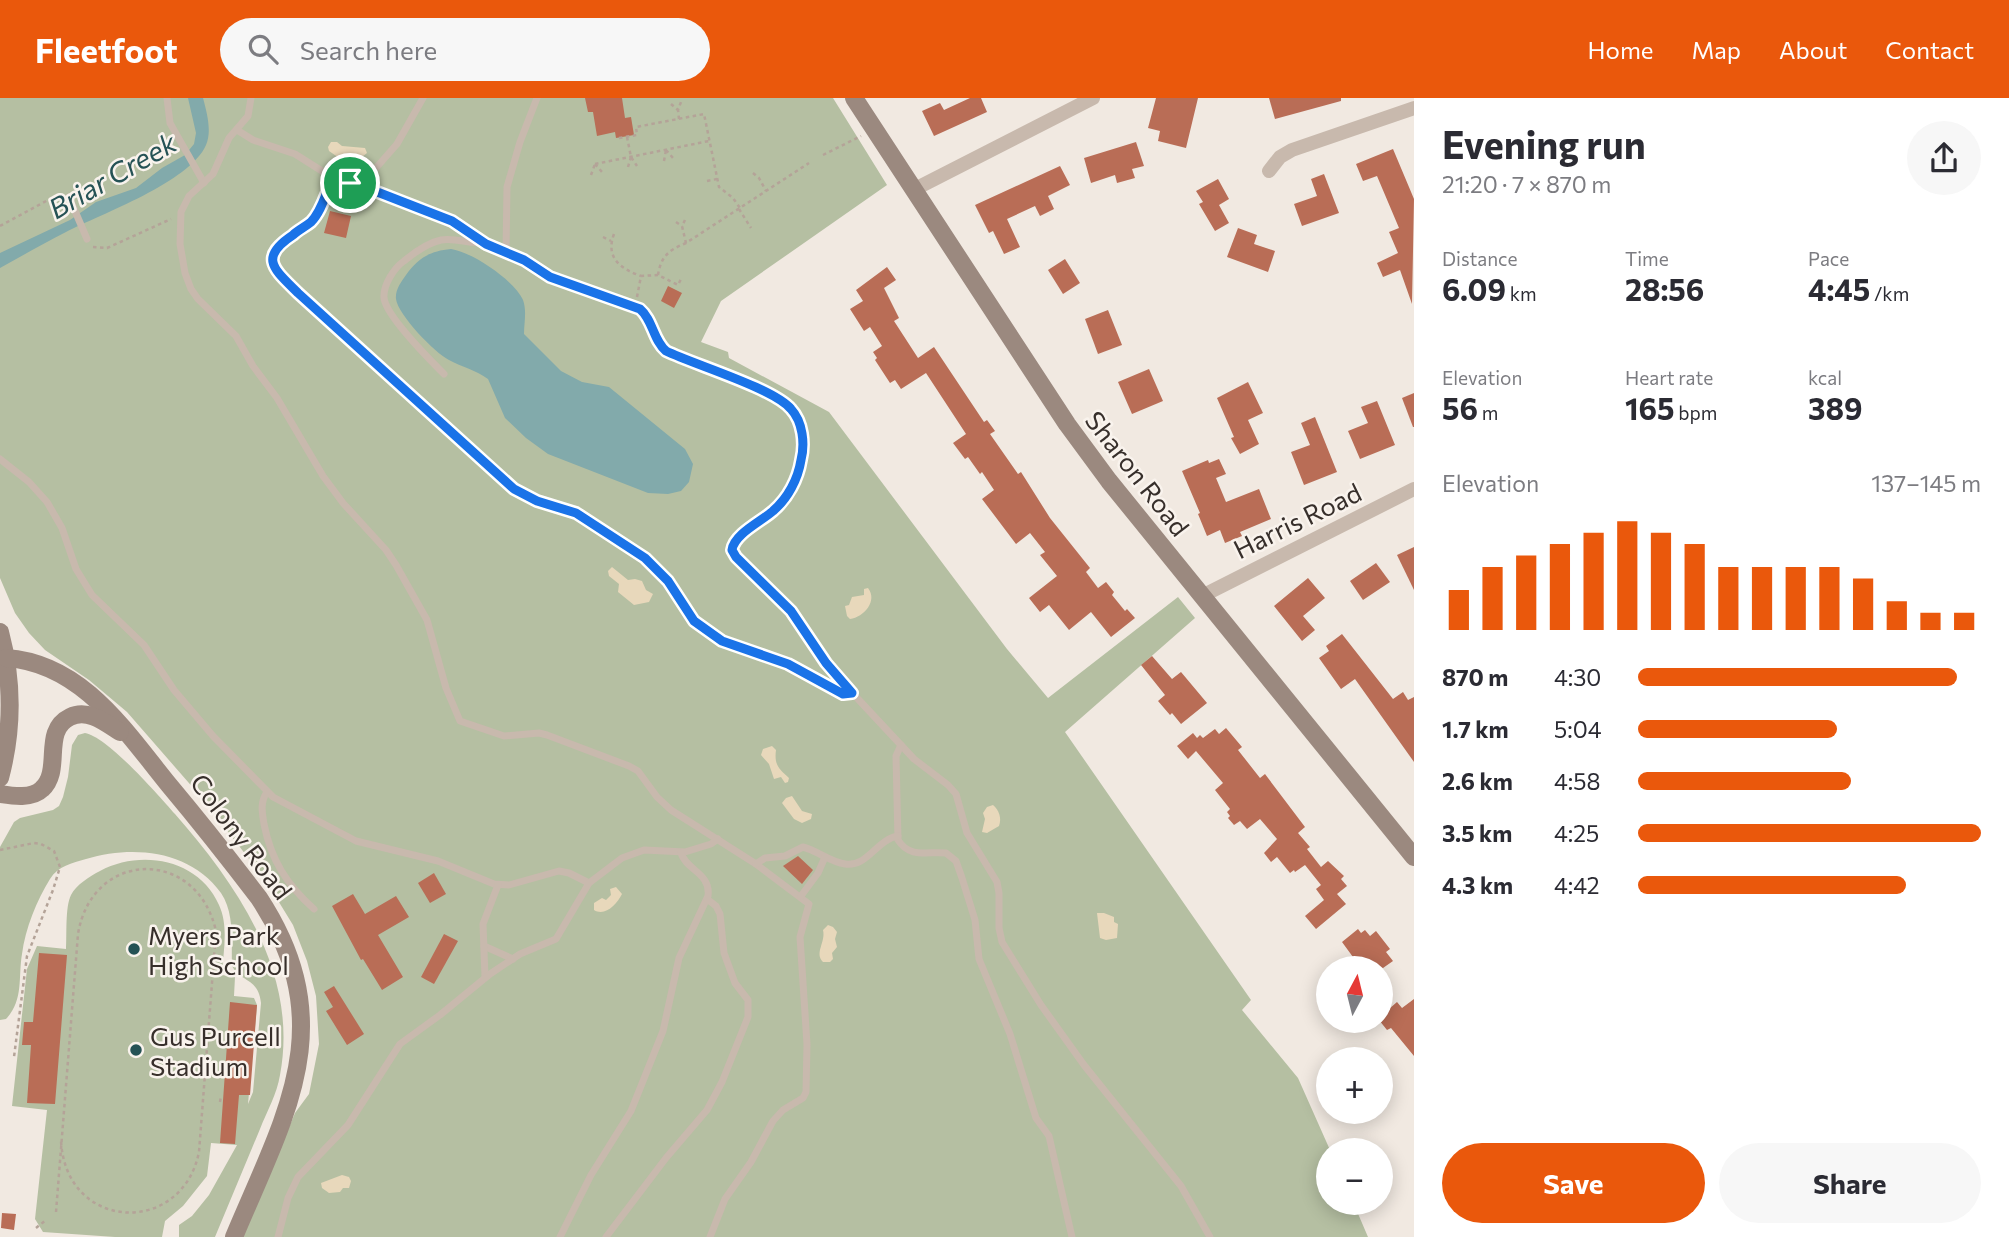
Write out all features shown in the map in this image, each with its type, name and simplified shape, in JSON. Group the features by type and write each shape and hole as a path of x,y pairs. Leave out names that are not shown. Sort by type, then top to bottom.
{"street":[{"name":"Sharon Road","path":"854,98 1067,424 1117,492 1414,857"},
{"path":"913,190 1093,98"},
{"path":"1269,171 1280,157 1292,150 1414,108"},
{"name":"Harris Road","path":"1202,596 1414,489"},
{"path":"0,632 10,687 9,726 0,778"},
{"name":"Colony Road","path":"6,658 41,664 72,681 104,705 265,907 288,952 298,993 301,1039 295,1082 283,1121 234,1237"},
{"name":"Colony Road","path":"0,794 30,795 44,788 51,776 54,737 58,727 76,714 103,721 144,753"}],"lane":[{"path":"167,98 170,123 204,183"},
{"path":"251,98 250,113 229,138 215,169 187,200 180,219 180,244 185,273 198,299 236,336 323,476 396,565 427,621 446,688 460,721 504,737 547,735 629,765 638,771 666,806 756,864 801,896 809,906 800,937 807,1044 806,1092 803,1098 773,1121 751,1162 725,1199 710,1237"},
{"path":"361,186 397,144 423,98"},
{"path":"506,252 507,187 537,98"},
{"path":"237,130 253,140 295,154 333,178 452,221 484,242 524,260 550,277 635,307 645,313 660,346 666,351 770,394 789,407 795,414 803,445 794,483 777,508 736,540 732,550 791,611 826,663 852,693 901,745 956,794 965,827 997,882 999,933 1002,942 1084,1065 1181,1186 1210,1237"},
{"path":"333,178 313,220 278,245 273,254 272,263 275,269 298,293 514,489 531,499 583,516 649,561 668,581 686,611 702,628 731,645 788,664 843,694 852,693"},
{"path":"69,197 87,239"},
{"path":"444,374 414,343 390,310 384,301 385,290 398,266 426,245 455,239 484,242"},
{"path":"0,459 29,482 47,502 62,528 76,569 92,595 144,645 183,701 267,792 356,841 438,860 498,885 509,885 559,871 589,883"},
{"path":"901,745 896,756 900,843 909,851 923,854 946,853 956,861 973,914 979,959 1010,1034 1036,1118 1049,1136 1072,1237"},
{"path":"267,792 262,812 275,863 290,885 314,909"},
{"path":"756,864 765,858 785,856 803,847 843,864 853,864 888,839 898,836"},
{"path":"278,1237 288,1198 298,1177 348,1125 403,1041 435,1020 485,977 513,959 558,937 589,883 614,864 634,853 650,850 681,853 711,844 718,839"},
{"path":"560,1237 591,1175 631,1111 663,1031 679,958 707,899 707,883 700,873 682,858 681,853"},
{"path":"801,896 818,873 825,857"},
{"path":"485,977 484,919 498,885"},
{"path":"606,1237 666,1158 707,1110 722,1082 748,1017 749,1003 735,983 724,953 720,914 716,906 707,899"},
{"path":"484,946 513,959"}],"path":[{"path":"680,119 678,110 681,102"},
{"path":"671,104 678,110"},
{"path":"619,138 637,135 636,127 704,114 719,187 733,198 751,228"},
{"path":"823,155 874,130"},
{"path":"627,136 631,157 637,166"},
{"path":"596,164 709,141"},
{"path":"666,150 673,158"},
{"path":"664,160 666,150"},
{"path":"711,151 718,150"},
{"path":"628,167 631,157"},
{"path":"658,275 666,253 686,243 810,163"},
{"path":"596,164 602,172"},
{"path":"591,175 596,164"},
{"path":"759,178 762,172"},
{"path":"753,173 766,191"},
{"path":"707,181 717,179"},
{"path":"0,226 61,193 66,192 69,197"},
{"path":"87,239 94,248 107,248 166,219 180,219"},
{"path":"685,220 682,226 686,243"},
{"path":"676,222 682,226"},
{"path":"614,234 611,241 615,261 620,268 641,276 658,275 678,285 682,277"},
{"path":"603,237 611,241"},
{"path":"635,307 641,276"},
{"path":"0,850 41,844 54,851 60,867 54,890 27,956 15,1057"},
{"path":"55,1212 78,934 85,907 99,888 123,873 150,869 176,875 188,882 203,898 213,917 216,931 199,1152 191,1178 175,1199 152,1212 126,1215 112,1213 99,1208 77,1190 64,1167 61,1140"},
{"path":"220,1096 220,1102"},
{"path":"36,1228 46,1220"}],"green space":[{"path":"0,98 833,98 887,185 721,301 701,342 728,352 729,358 829,412 1007,649 1048,698 1178,597 1195,618 1065,732 1251,1000 1242,1010 1298,1078 1316,1124 1325,1138 1316,1138 1316,1215 1359,1215 1368,1237 243,1237 295,1113 309,1094 319,1044 316,996 307,961 293,925 266,881 202,798 127,712 89,680 45,650 29,633 15,613 0,578"},
{"name":"Gus Purcell Stadium","path":"85,733 119,755 198,842 241,902 272,967 284,1038 279,1082 215,1237 179,1237 179,1225 192,1216 209,1195 237,1145 211,1143 207,1176 183,1206 165,1221 162,1237 43,1232 35,1219 47,1110 12,1106 27,969 37,946 66,949 69,900 76,888 92,875 116,864 133,861 167,862 198,877 210,889 224,922 222,975 235,977 234,996 254,998 257,1005 248,1104 253,1092 261,1003 253,984 232,966 231,928 225,901 208,879 193,868 160,855 123,852 104,855 71,864 53,875 36,905 26,935 16,1004 6,1019 0,1020 0,847 14,822 59,806 68,777 72,745 78,735"}],"sand":[{"path":"331,142 365,148 367,153 357,161 350,157 342,160 329,151"},
{"path":"612,567 628,580 642,581 646,590 653,594 649,602 634,605 618,592 619,584 609,576 608,571"},
{"path":"868,588 871,598 868,608 850,619 845,606 849,605 852,597 864,595 864,589"},
{"path":"772,746 776,750 778,766 789,778 788,782 785,783 781,777 774,779 769,764 761,755 763,749"},
{"path":"792,796 802,811 812,814 811,819 802,823 794,819 782,803"},
{"path":"993,805 999,814 999,826 987,833 982,832 985,819 983,813 987,807"},
{"path":"616,887 622,894 614,905 602,912 594,910 594,903 602,898 606,900 611,895 610,889"},
{"path":"1097,913 1114,917 1114,922 1118,924 1117,938 1100,938"},
{"path":"828,925 837,932 837,947 832,953 833,959 823,962 820,951 823,930"},
{"path":"342,1175 349,1177 349,1188 329,1193 322,1188 321,1183"}],"water":[{"path":"188,98 203,98 208,122 208,140 197,159 182,172 143,196 66,232 0,268 0,253 70,220 96,202 136,188 185,155 194,144 196,133"},
{"path":"451,249 481,261 511,284 523,300 524,334 561,371 582,382 609,387 685,449 693,464 689,482 681,491 668,494 648,493 548,454 505,418 488,379 443,356 418,333 398,306 397,289 420,260"}],"building":[{"path":"585,98 622,98 625,118 631,117 634,135 616,138 615,132 597,136 593,112 588,112"},
{"path":"970,98 981,98 987,112 934,136 922,111 940,103 944,110"},
{"path":"1156,98 1198,98 1186,148 1158,141 1160,131 1148,128"},
{"path":"1269,98 1341,98 1341,101 1275,119"},
{"path":"1136,142 1144,166 1132,169 1135,178 1117,183 1115,175 1091,183 1084,158"},
{"path":"1393,149 1414,199 1412,304 1400,270 1383,277 1377,263 1398,253 1389,232 1399,228 1377,176 1363,181 1356,164"},
{"path":"1060,166 1070,185 1048,196 1054,209 1040,216 1035,206 1007,219 1020,247 1004,254 993,231 989,233 975,205"},
{"path":"1324,174 1339,213 1302,226 1294,204 1317,196 1311,179"},
{"path":"1218,179 1229,199 1219,205 1229,223 1215,231 1199,204 1203,202 1196,191"},
{"path":"330,211 351,216 346,238 324,233"},
{"path":"1238,228 1257,235 1254,244 1275,251 1268,272 1227,257"},
{"path":"1065,259 1080,283 1063,294 1048,270"},
{"path":"887,267 896,280 884,288 899,318 894,321 918,358 934,347 984,422 987,420 995,431 990,434 1018,474 1021,472 1050,518 1090,568 1086,572 1098,588 1106,582 1114,592 1112,595 1125,611 1127,609 1135,618 1111,637 1091,612 1069,630 1049,605 1040,612 1029,598 1057,576 1040,555 1045,552 1030,533 1016,544 982,499 994,490 982,472 980,474 968,457 965,459 953,443 966,434 926,373 901,389 895,380 890,383 875,360 877,358 873,352 882,346 870,327 864,331 850,309 863,301 856,290"},
{"path":"668,286 682,293 674,308 661,301"},
{"path":"1108,310 1122,345 1098,354 1085,319"},
{"path":"1149,369 1163,401 1132,414 1118,382"},
{"path":"1248,382 1263,413 1248,420 1259,444 1240,454 1231,438 1234,437 1217,398"},
{"path":"1414,393 1414,427 1413,427 1402,398"},
{"path":"1377,401 1395,445 1360,459 1348,431 1368,423 1361,407"},
{"path":"1315,417 1337,472 1304,485 1291,452 1310,445 1301,423"},
{"path":"1219,459 1226,474 1216,478 1226,502 1259,489 1271,519 1240,532 1242,536 1225,543 1220,530 1207,536 1182,471 1208,460 1209,463"},
{"path":"1414,547 1414,590 1397,555"},
{"path":"1376,563 1390,582 1363,600 1350,581"},
{"path":"1308,578 1325,598 1303,616 1315,630 1302,641 1274,606"},
{"path":"1342,634 1393,699 1403,692 1408,700 1414,697 1414,762 1355,679 1341,689 1319,658 1329,651 1326,646"},
{"path":"1152,656 1172,679 1181,672 1207,703 1181,724 1158,701 1165,695 1141,665"},
{"path":"1226,728 1242,747 1238,750 1260,778 1265,774 1305,827 1298,833 1321,867 1328,861 1344,876 1341,879 1347,886 1337,894 1346,904 1316,929 1305,916 1324,900 1316,889 1321,885 1305,865 1290,873 1277,857 1271,862 1264,853 1277,839 1260,819 1247,829 1240,821 1234,825 1228,818 1230,816 1227,812 1230,809 1215,790 1223,783 1196,751 1188,759 1177,746 1193,733 1197,738 1200,735 1203,738 1215,729 1219,734"},
{"path":"798,856 813,870 802,884 783,866"},
{"path":"434,873 446,894 430,903 418,883"},
{"path":"353,894 365,914 396,896 409,917 378,935 403,977 382,990 363,959 361,960 332,906"},
{"path":"1358,929 1361,933 1365,930 1370,936 1376,931 1390,949 1386,952 1389,956 1352,956 1342,942"},
{"path":"444,934 458,941 434,984 421,977"},
{"path":"39,953 67,955 55,1104 27,1103 31,1045 22,1045 24,1022 33,1022"},
{"path":"334,986 364,1034 347,1045 326,1011 333,1007 324,992"},
{"path":"1414,999 1414,1056 1393,1030 1393,1006 1397,1002 1402,1008"},
{"path":"230,1002 257,1005 250,1095 239,1095 235,1144 220,1143"},
{"path":"2,1213 16,1214 14,1230 1,1228"}],"place":[{"name":"Myers Park High School","path":"134,949"},
{"name":"Gus Purcell Stadium","path":"136,1050"}],"route":[{"path":"333,178 350,183 458,224 491,247 524,260 550,277 640,309 645,313 662,349 770,394 789,407 795,414 803,440 797,477 780,504 736,540 732,550 791,611 851,694 843,694 788,664 731,645 702,628 686,611 668,581 649,561 583,516 531,499 514,489 283,278 272,263 278,245 313,220 333,178"}],"water label":[{"name":"Briar Creek","path":"112,175"}]}
